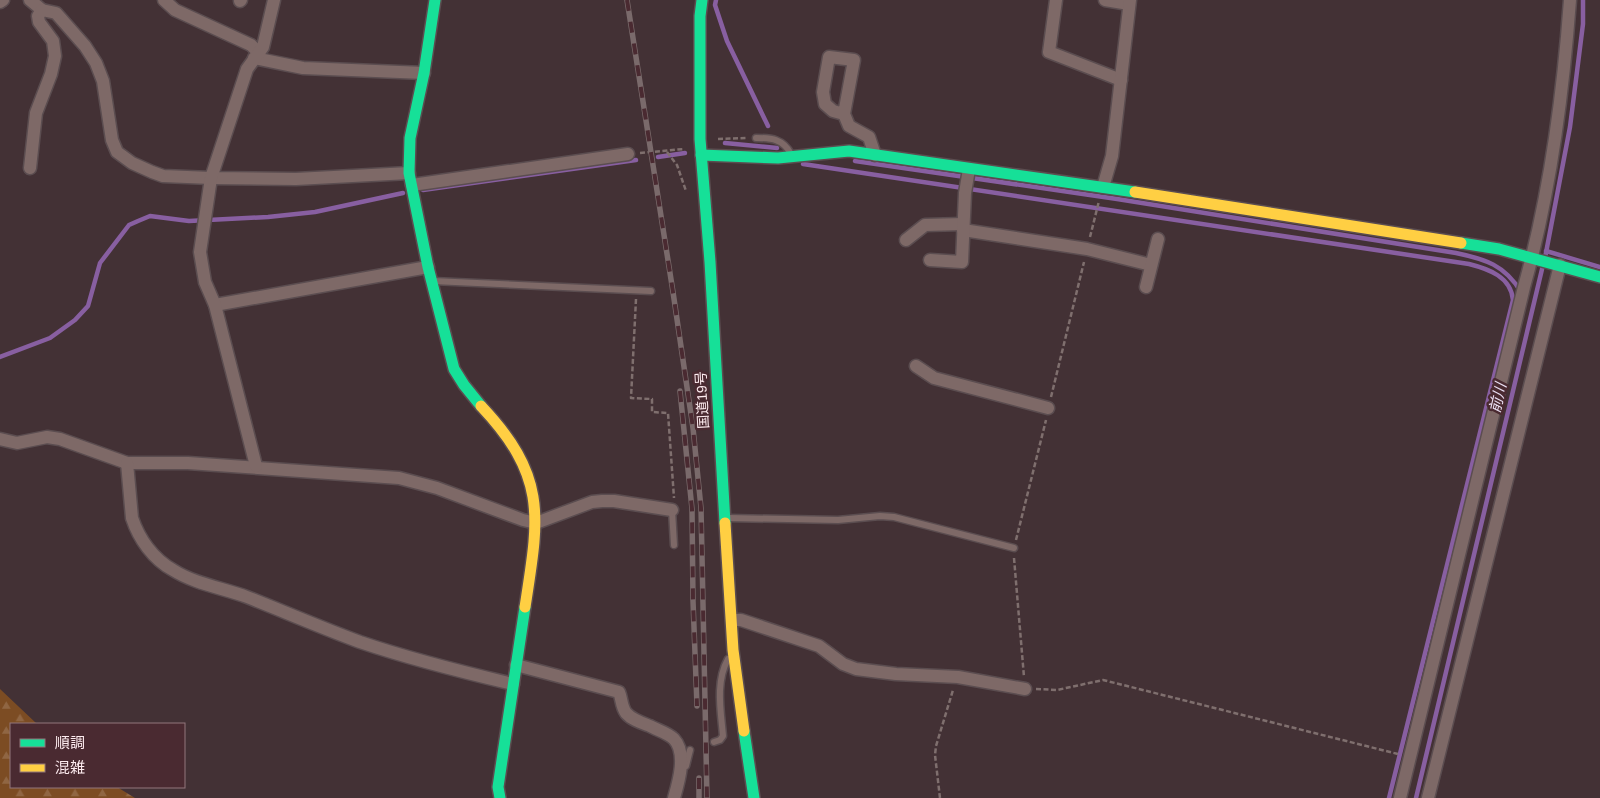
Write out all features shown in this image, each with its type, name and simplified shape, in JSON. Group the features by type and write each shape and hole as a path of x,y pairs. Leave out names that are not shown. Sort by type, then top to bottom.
{"main road":[{"path":"435,0 424,73 410,138 410,179 428,267 454,369 459,381 502,428 514,446 533,489 536,523 535,542 498,787 500,798"},
{"name":"国道19号","path":"702,0 699,87 701,155 710,262 733,650 754,798"},
{"path":"701,155 770,158 849,151 1499,249 1600,277"}],"street":[{"path":"30,0 42,10 56,13 85,46 96,63 103,81 112,140 117,152 132,163 164,176 410,179 620,153"},
{"path":"164,0 175,10 251,45 256,55 303,68 424,73"},
{"path":"256,466 215,305 205,282 200,252 211,178 247,69 262,47 274,0"},
{"path":"1056,0 1049,52 1121,80"},
{"path":"1103,188 1112,156 1130,2 1105,0"},
{"path":"1400,798 1524,286 1535,258 1556,127 1570,0"},
{"path":"30,168 36,113 52,74 55,56 53,41 39,22 38,16 42,10"},
{"path":"844,114 849,126 869,137 875,155"},
{"path":"930,260 962,262 965,193 969,169"},
{"path":"906,240 925,225 963,227 1087,249 1151,265"},
{"path":"1146,287 1158,239"},
{"path":"1428,798 1556,264"},
{"path":"215,305 428,267"},
{"path":"916,366 934,378 1048,408"},
{"path":"0,439 17,443 47,437 60,439 127,463 256,466 398,478 437,488 523,520 536,523 592,502 602,501 614,501 672,510"},
{"path":"127,463 134,526 149,550 160,562 173,570 196,581 233,592 360,642 455,670 513,684"},
{"path":"732,620 741,620 819,646 851,668 896,674 958,676 1025,689"},
{"path":"516,665 619,692 621,704 627,714 673,737 680,748 680,766 676,793"}],"lane":[{"path":"756,138 781,141 787,146 792,157"},
{"path":"432,281 651,291"},
{"path":"672,510 674,545"},
{"path":"725,518 838,520 880,516 894,517 1014,548"},
{"path":"714,742 720,740 723,736 721,681 723,667 733,650"},
{"path":"676,793 683,783 690,750"}],"path":[{"path":"714,139 756,138"},
{"path":"620,153 667,152 688,148"},
{"path":"667,152 678,166 687,194"},
{"path":"1103,188 1014,548 1025,689 1057,690 1103,680 1410,756"},
{"path":"636,290 631,398 652,400 652,412 668,413 674,502 672,510"},
{"path":"940,798 935,756 936,746 958,676"}],"green space":[{"path":"0,689 36,723 10,723 10,788 119,788 135,798 0,798"}],"waterway":[{"path":"716,0 715,5 727,41 768,126"},
{"name":"前川","path":"1545,258 1570,127 1583,24 1583,0"},
{"path":"725,143 777,148"},
{"path":"658,157 685,153"},
{"path":"423,190 636,160"},
{"path":"855,161 1117,199 1456,253 1485,261 1501,269 1521,292"},
{"path":"803,164 1469,264 1484,268 1498,275 1508,285 1513,300 1389,798"},
{"path":"0,357 50,338 75,320 88,306 100,263 129,225 150,216 189,221 268,217 315,212 403,193"},
{"path":"1546,251 1600,267"},
{"name":"前川","path":"1416,798 1543,265"}],"railway":[{"path":"627,0 693,428 701,508 707,798"},
{"path":"680,391 692,509 697,706"},
{"path":"699,778 699,798"}],"traffic: fast":[{"path":"435,0 424,73 410,138 409,173 428,267 454,369 481,406"},
{"path":"702,0 700,16 700,139 710,262 725,523"},
{"path":"701,155 778,158 849,151 1135,192"},
{"path":"1461,243 1499,249 1600,277"},
{"path":"500,798 498,787 525,607"},
{"path":"744,731 754,798"}],"traffic: slow":[{"path":"1135,192 1461,243"},
{"path":"481,406 503,431 518,455 528,477 533,499 535,523 525,607"},
{"path":"725,523 733,650 744,731"}]}
